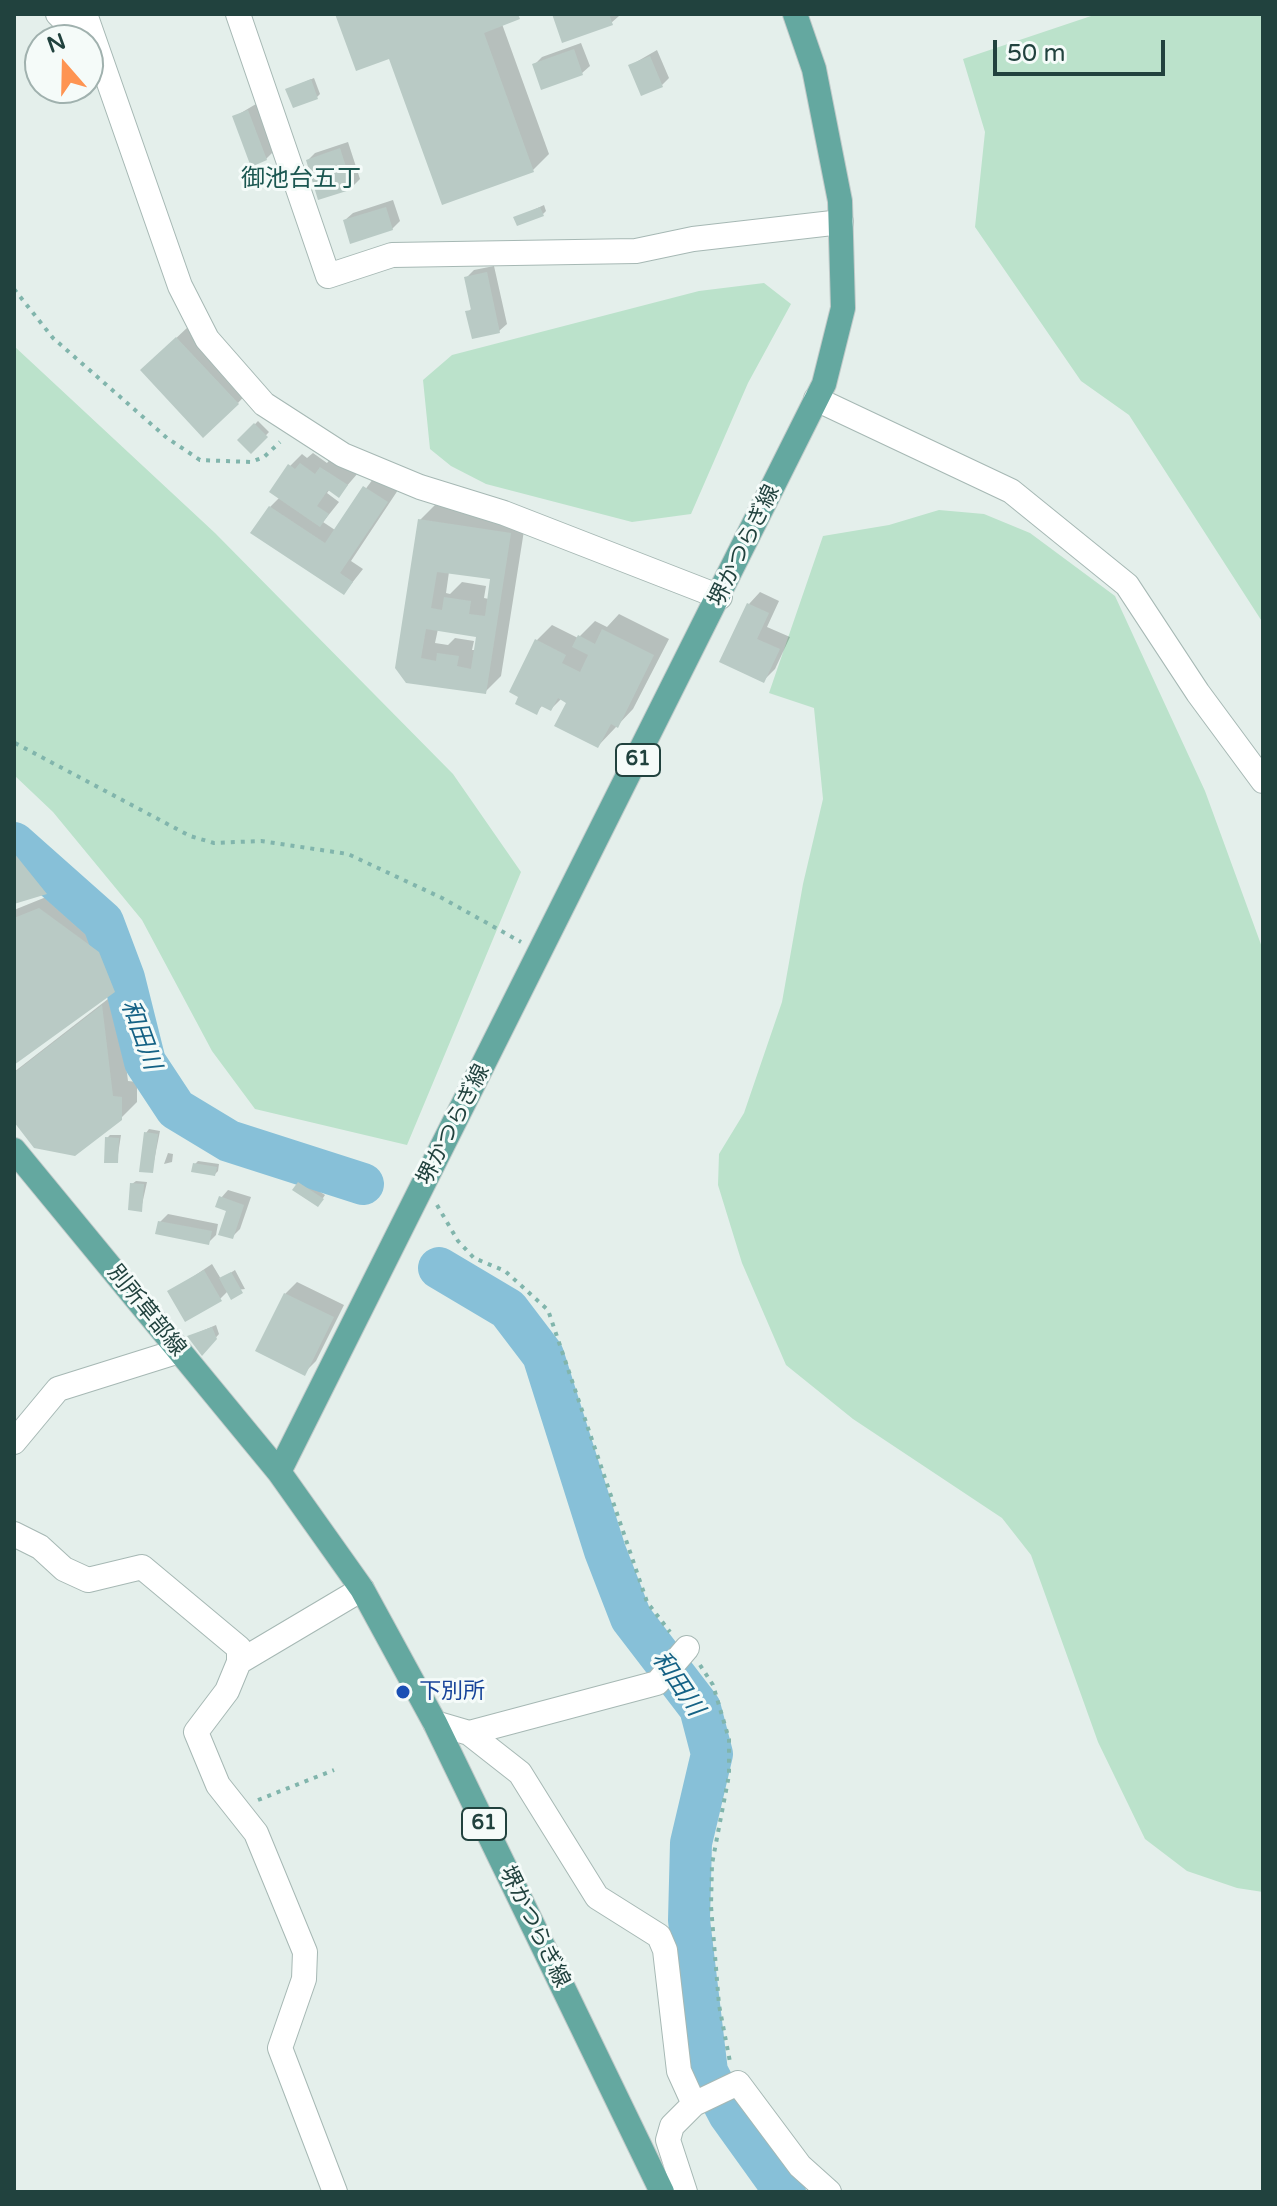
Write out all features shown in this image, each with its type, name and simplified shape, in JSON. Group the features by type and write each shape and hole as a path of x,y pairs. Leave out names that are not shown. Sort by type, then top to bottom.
{"main road":[{"name":"堺かつらぎ線","path":"662,2192 435,1723 362,1589 279,1472 720,597 824,384 843,308 840,201 814,69 795,14"},
{"name":"別所草部線","path":"14,1150 279,1472"}],"street":[{"path":"238,14 328,276 392,255 636,251 693,239 841,222"},
{"path":"104,81 180,286 207,339 264,404 343,455 407,482 504,513 720,597"},
{"path":"816,399 1011,491 1127,585 1198,693 1263,781"},
{"path":"14,1442 58,1389 179,1351"},
{"path":"14,1534 40,1547 64,1569 88,1580 142,1567 239,1648 239,1662 227,1691 196,1732 218,1785 256,1833 305,1952 304,1979 280,2048 335,2192"},
{"path":"239,1662 362,1589"},
{"path":"469,1733 657,1683 687,1648"},
{"path":"435,1723 469,1733 520,1773 554,1821 597,1897 659,1936 665,1950 679,2071 694,2104"},
{"path":"685,2192 668,2140 672,2126 694,2104 738,2083 800,2166 829,2192"}],"path":[{"path":"14,289 53,338 167,438 200,460 236,463 264,457 279,445 291,422"},
{"path":"15,743 190,836 214,843 261,841 348,854 442,898 540,953"},
{"path":"424,1184 458,1241 474,1258 505,1271 548,1310 647,1602 658,1621 687,1648 713,1685 729,1739 729,1775 712,1864 711,1906 726,2050 738,2083"},
{"path":"238,1810 334,1770"}],"green space":[{"path":"1097,14 1263,14 1263,623 1129,415 1081,381 975,227 985,132 963,59"},
{"path":"764,283 791,304 748,383 691,514 632,522 486,484 451,466 430,449 423,380 452,355 699,291"},
{"path":"14,346 215,533 453,774 521,872 407,1145 255,1109 212,1051 142,920 53,812 14,775"},
{"path":"939,510 984,514 1030,533 1115,596 1205,791 1263,950 1263,1892 1237,1888 1187,1871 1145,1839 1098,1742 1031,1555 1002,1518 853,1419 786,1365 742,1263 718,1185 719,1154 744,1113 782,1002 803,884 823,799 814,708 769,693 823,536 889,525"}],"building":[{"path":"335,14 518,14 520,19 484,33 534,172 442,205 389,59 356,71"},
{"path":"552,14 609,14 613,25 562,43"},
{"path":"574,49 583,75 541,90 532,64"},
{"path":"650,56 663,87 641,96 628,65"},
{"path":"311,79 318,99 293,108 285,89"},
{"path":"248,110 267,160 251,167 232,116"},
{"path":"340,148 353,189 318,200 306,160"},
{"path":"386,207 393,230 350,244 343,220"},
{"path":"540,207 544,216 517,226 513,217"},
{"path":"487,272 500,333 472,339 465,311 471,310 464,277"},
{"path":"176,337 239,404 203,438 140,370"},
{"path":"254,423 268,437 251,454 237,440"},
{"path":"300,463 315,474 320,467 348,485 339,498 328,490 317,506 329,514 320,527 269,492 288,464 295,469"},
{"path":"363,486 388,502 340,573 353,582 344,595 250,533 269,506 325,543"},
{"path":"418,519 511,533 486,694 406,683 395,668","holes":["437,572 490,579 485,616 469,614 471,601 444,597 442,610 431,608","426,629 476,637 471,669 457,666 459,656 437,653 436,661 421,658"]},
{"path":"747,603 769,613 757,639 780,649 764,683 719,662"},
{"path":"602,629 654,655 618,728 611,724 598,748 554,726 566,703 558,698 551,711 541,706 537,715 515,704 518,697 509,692 535,639 566,655 562,663 580,672 588,655 572,647 578,635 595,644"},
{"path":"14,853 47,894 14,904"},
{"path":"39,908 99,952 115,992 14,1065 14,918"},
{"path":"102,1005 113,1096 122,1097 122,1120 75,1156 34,1148 14,1122 14,1073"},
{"path":"144,1132 158,1134 153,1173 139,1172"},
{"path":"105,1137 119,1138 118,1163 104,1163"},
{"path":"193,1163 217,1167 215,1176 191,1172"},
{"path":"298,1182 324,1199 318,1207 292,1190"},
{"path":"130,1183 144,1184 142,1212 128,1210"},
{"path":"219,1196 244,1205 233,1239 218,1235 226,1211 215,1207"},
{"path":"158,1221 212,1231 209,1245 155,1234"},
{"path":"204,1270 222,1301 185,1322 167,1291"},
{"path":"231,1272 243,1293 231,1300 219,1278"},
{"path":"284,1293 334,1317 305,1376 255,1351"},
{"path":"212,1327 217,1339 202,1356 187,1336"}],"waterway":[{"name":"和田川","path":"14,843 103,922 124,978 145,1062 176,1109 229,1141 363,1184"},
{"name":"和田川","path":"439,1268 508,1309 543,1355 605,1551 631,1618 700,1708 712,1754 691,1843 689,1920 707,2072 729,2114 785,2192"}],"place":[{"name":"下別所","path":"403,1692"}],"district":[{"name":"御池台五丁","path":"301,180"}]}
